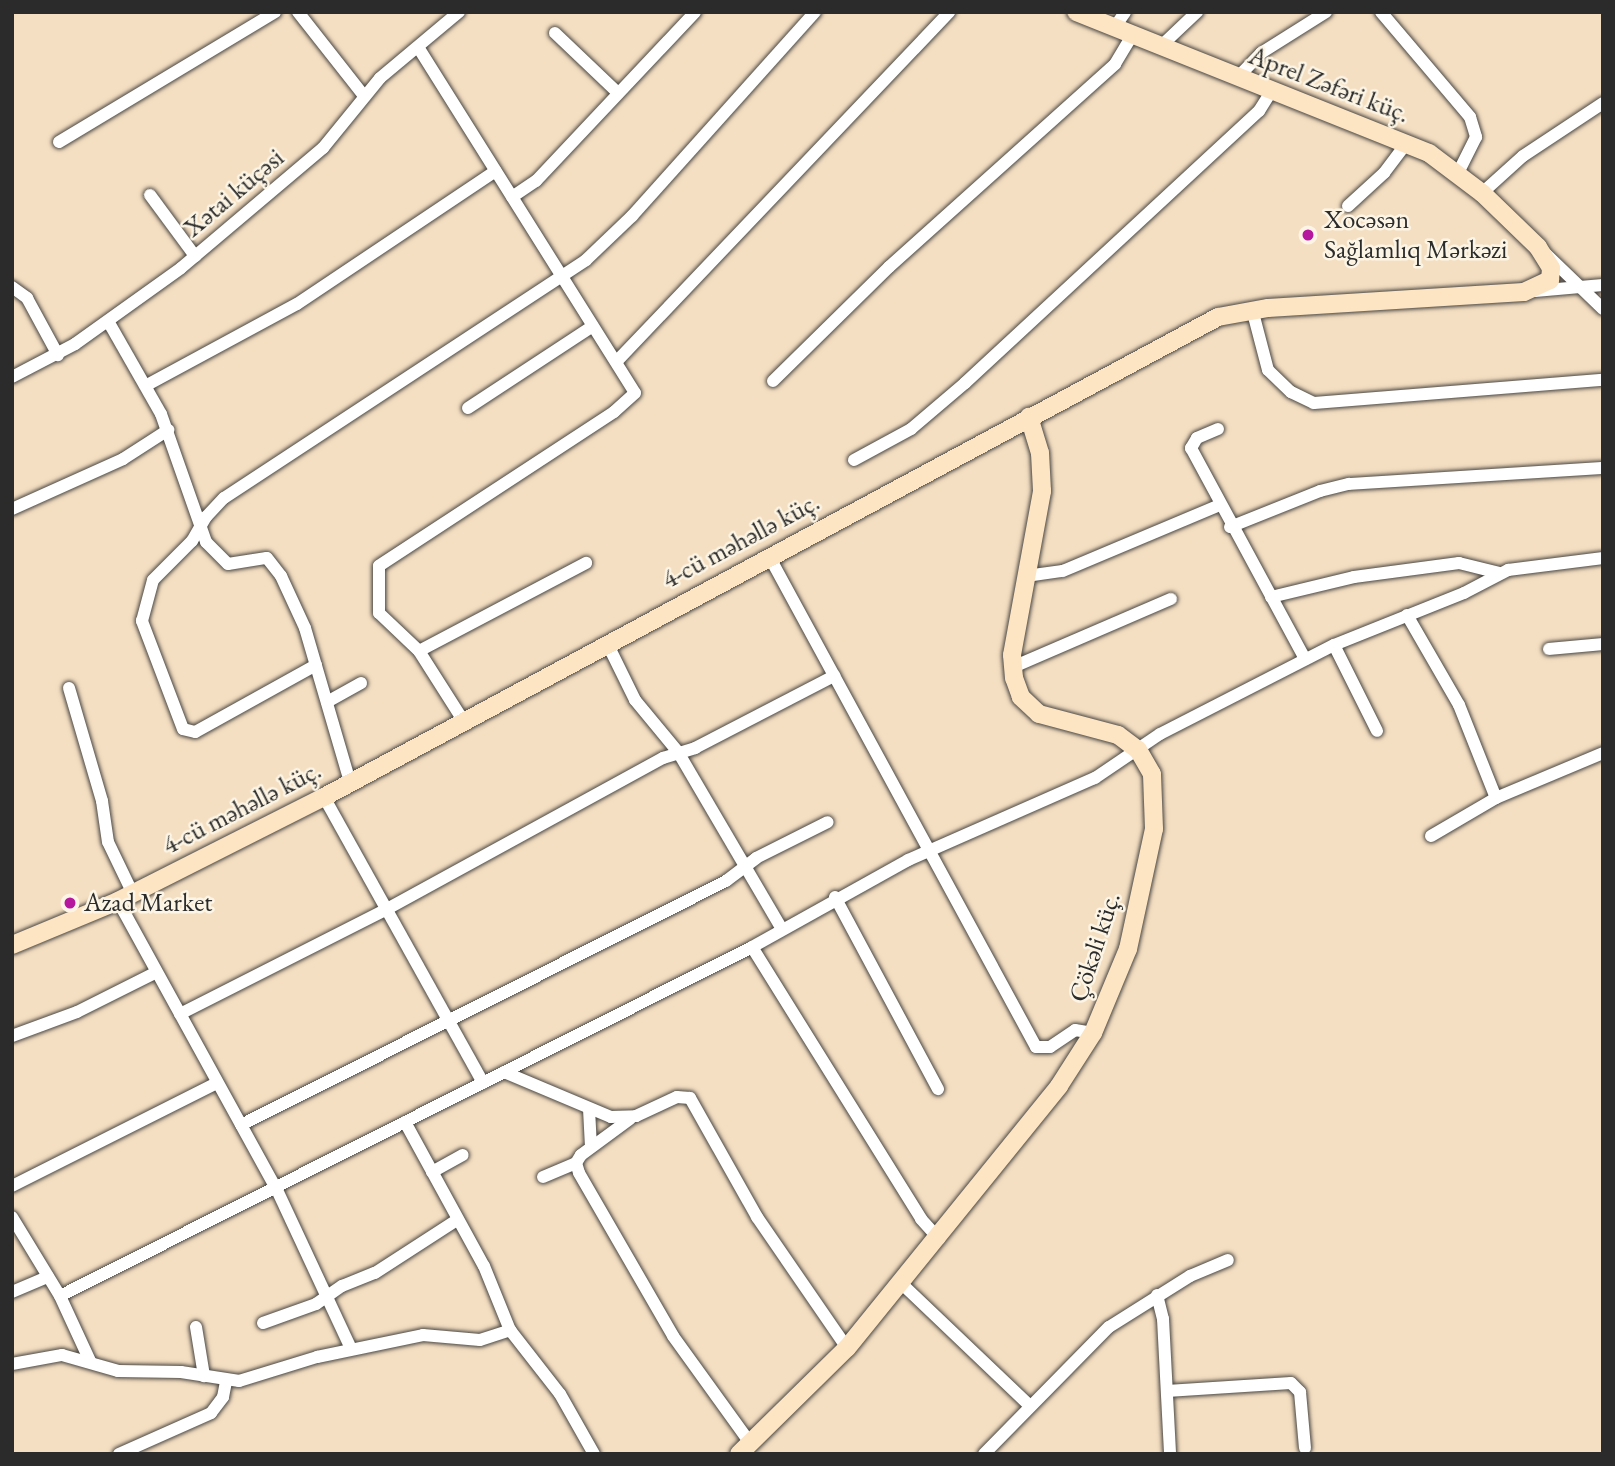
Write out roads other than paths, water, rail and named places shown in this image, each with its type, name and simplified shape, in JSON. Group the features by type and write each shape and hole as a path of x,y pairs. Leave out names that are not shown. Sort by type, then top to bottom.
{"street":[{"path":"59,142 275,12"},
{"path":"298,12 364,96"},
{"name":"Xətai küçəsi","path":"12,377 58,355 195,256 323,148 364,96 459,12"},
{"path":"512,197 536,181 695,12"},
{"path":"316,665 195,732 183,729 141,611 158,572 192,541 200,527 225,498 561,276 632,216 815,12"},
{"path":"617,361 949,12"},
{"name":"Aprel Zəfəri küç.","path":"1076,12 1271,92 1407,142 1458,173 1538,247"},
{"path":"1114,28 1125,12"},
{"path":"1160,47 1197,12"},
{"path":"1237,78 1261,53 1326,12"},
{"path":"1381,12 1470,117 1476,137 1458,173"},
{"path":"555,33 618,93"},
{"path":"773,381 889,267 1115,64 1132,36"},
{"path":"418,47 561,276 633,385 633,398 379,566 379,613 419,651 463,720"},
{"path":"854,460 911,429 965,383 1259,110 1271,92"},
{"path":"1482,193 1523,156 1603,103"},
{"path":"1348,206 1389,167 1407,142"},
{"path":"147,385 297,303 496,171"},
{"path":"150,195 195,256"},
{"path":"1538,247 1603,309"},
{"path":"1524,292 1542,286 1552,275 1538,247"},
{"path":"1524,292 1603,285"},
{"path":"12,286 27,298 58,355"},
{"name":"4-cü məhəllə küç.","path":"12,945 125,898 324,797 1198,326 1252,309 1524,292"},
{"path":"1252,309 1268,370 1291,392 1314,403 1603,380"},
{"path":"108,321 147,385 168,430 200,527 210,548 228,564 259,556 273,563 294,603 316,665 339,755 350,782"},
{"path":"468,408 593,326"},
{"path":"1029,418 1040,453 1042,491 1013,667 1021,697 1039,714 1118,735 1138,750"},
{"path":"1218,429 1196,438 1191,448 1230,527 1305,659"},
{"path":"12,509 124,459 168,430"},
{"path":"1230,527 1320,491 1349,484 1603,468"},
{"path":"1026,576 1063,572 1219,506"},
{"path":"769,556 1036,1047 1050,1047 1075,1030 1093,1033"},
{"path":"60,1296 276,1191 405,1122 752,947 835,898 930,851 1080,785 1138,750 1334,645 1472,590 1499,573 1603,558"},
{"path":"419,651 586,563"},
{"path":"1271,597 1307,586 1446,564 1475,564 1499,573"},
{"path":"1013,667 1171,599"},
{"path":"1407,615 1459,705 1496,798"},
{"path":"607,643 635,700 678,752 782,929"},
{"path":"1549,649 1603,644"},
{"path":"1334,645 1377,731"},
{"path":"180,1014 387,909 678,752 725,733 834,676"},
{"path":"327,702 361,683"},
{"path":"69,688 102,801 108,842 125,898 157,972 276,1191 351,1349"},
{"name":"Çökəli küç.","path":"745,1449 847,1348 902,1284 1059,1086 1093,1033 1128,949 1154,829 1156,788 1138,750"},
{"path":"1431,836 1496,798 1603,753"},
{"path":"324,797 483,1083"},
{"path":"241,1125 726,881 747,866 828,822"},
{"path":"835,898 938,1089"},
{"path":"752,947 921,1219 939,1239"},
{"path":"12,1036 78,1012 157,972"},
{"path":"505,1072 611,1117 636,1116"},
{"path":"12,1186 217,1083"},
{"path":"543,1177 576,1163 591,1144 636,1116 685,1096 696,1105 757,1217 847,1348"},
{"path":"589,1109 591,1144"},
{"path":"405,1122 484,1266 510,1331 560,1394 594,1454"},
{"path":"432,1172 463,1155"},
{"path":"576,1163 673,1336 745,1449"},
{"path":"12,1217 60,1296 90,1361"},
{"path":"263,1323 385,1268 457,1220"},
{"path":"984,1454 1109,1327 1157,1295 1228,1260"},
{"path":"12,1292 48,1277"},
{"path":"902,1284 1030,1406"},
{"path":"1157,1295 1167,1391 1170,1454"},
{"path":"196,1327 204,1376"},
{"path":"12,1364 62,1355 125,1372 204,1376 226,1382 256,1378 351,1349 423,1335 480,1340 510,1331"},
{"path":"119,1454 136,1450 211,1413 219,1405 226,1382"},
{"path":"1167,1391 1291,1383 1300,1392 1306,1448"}],"place":[{"name":"Xocəsən Sağlamlıq Mərkəzi","path":"1308,235"},
{"name":"Azad Market","path":"70,903"}]}
